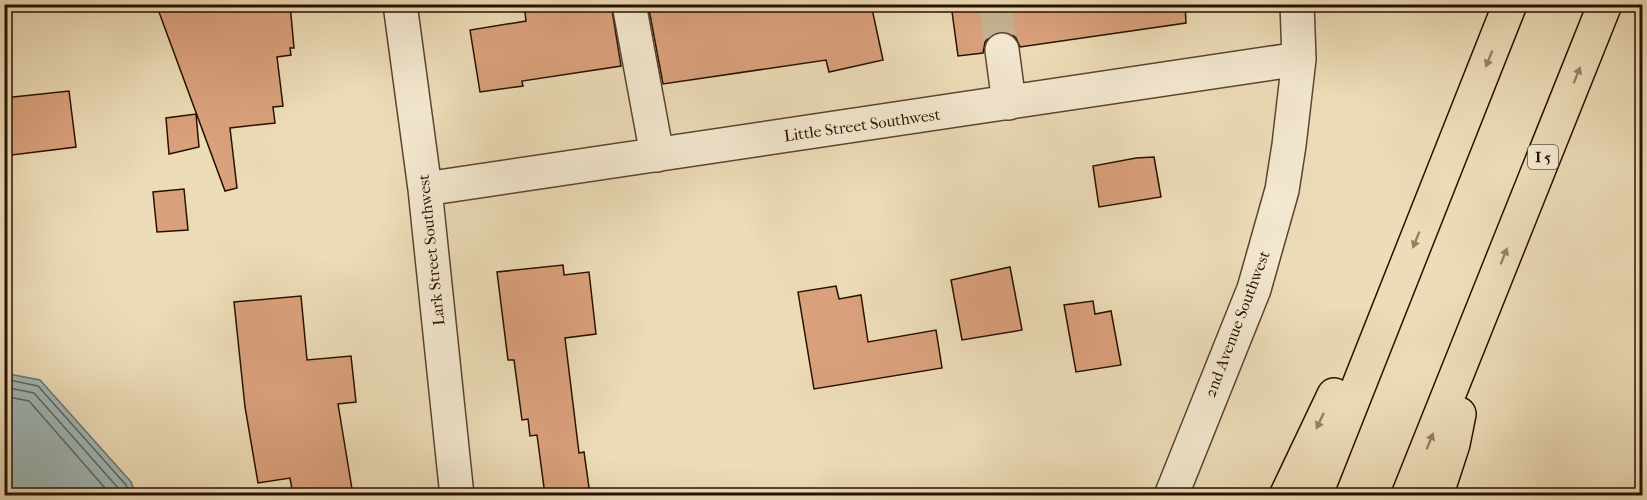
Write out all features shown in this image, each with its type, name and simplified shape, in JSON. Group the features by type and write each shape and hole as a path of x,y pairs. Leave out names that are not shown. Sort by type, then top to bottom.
{"highway":[{"path":"1315,495 1510,4"},
{"name":"I 5","path":"1408,495 1605,4"},
{"path":"1286,495 1328,405 1401,279"},
{"path":"1436,495 1453,444 1482,310"}],"street":[{"name":"Lark Street Southwest","path":"400,4 425,189 457,495"},
{"path":"629,4 657,155"},
{"name":"2nd Avenue Southwest","path":"1170,495 1254,289 1269,240 1282,190 1287,157 1299,59 1298,4"},
{"path":"1002,50 1009,103"},
{"name":"Little Street Southwest","path":"425,189 1299,59"}],"water":[{"path":"4,373 40,380 131,482 136,495 5,495"}],"building":[{"path":"156,4 290,4 294,48 290,48 291,55 277,57 283,106 273,107 275,123 230,128 237,188 225,191"},
{"path":"524,4 611,4 621,66 522,81 523,86 480,92 470,30 526,21"},
{"path":"648,4 871,4 883,60 829,72 826,60 663,84"},
{"path":"951,4 1185,4 1186,23 1020,47 1016,38 1010,33 999,32 991,35 985,42 983,53 958,56"},
{"path":"69,91 76,147 4,156 4,98"},
{"path":"196,114 199,147 169,154 166,118"},
{"path":"1154,157 1161,197 1099,207 1093,166"},
{"path":"184,189 188,230 157,232 153,192"},
{"path":"563,265 564,275 589,272 596,334 565,338 579,453 584,452 590,495 545,495 537,435 530,436 528,419 522,420 514,360 508,360 497,272"},
{"path":"1010,267 1022,330 962,340 951,280"},
{"path":"836,286 839,299 861,295 868,342 936,330 942,368 814,389 798,292"},
{"path":"301,296 307,360 351,356 356,402 338,404 353,495 293,495 290,478 258,483 245,407 234,302"},
{"path":"1093,301 1095,314 1111,311 1121,365 1076,372 1064,305"}],"tunnel":[{"path":"995,4 1002,50"}]}
